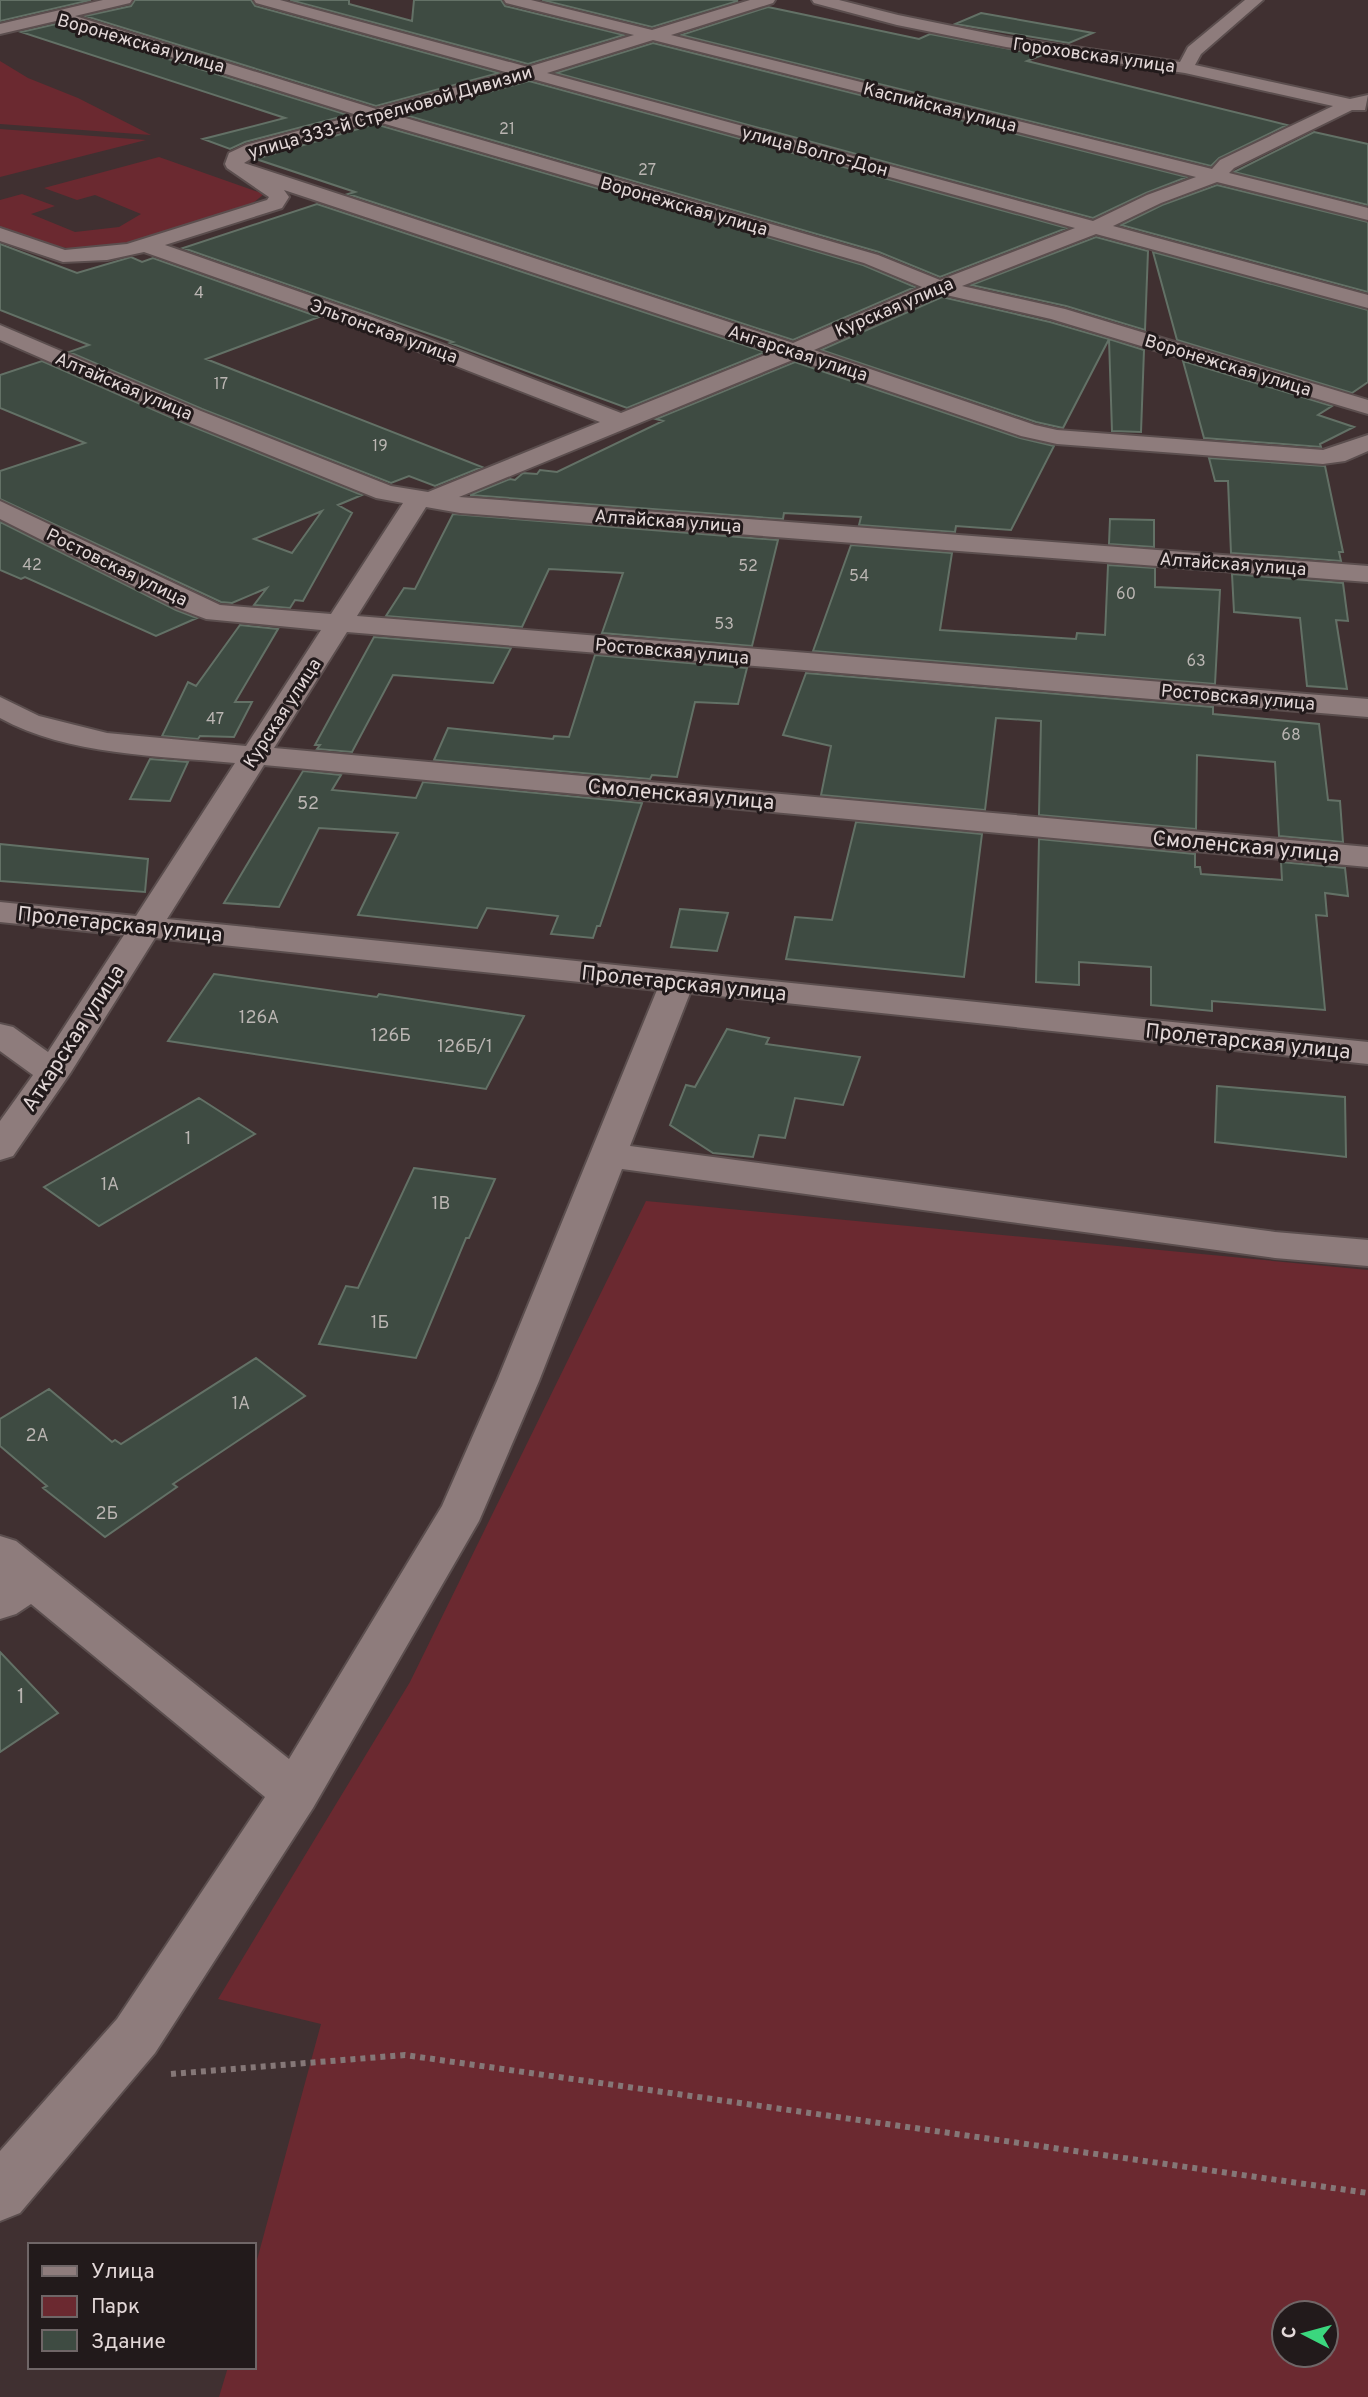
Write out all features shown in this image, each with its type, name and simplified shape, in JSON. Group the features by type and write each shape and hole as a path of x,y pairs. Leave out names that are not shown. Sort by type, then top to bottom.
{"street":[{"path":"63,9 124,0"},
{"name":"улица Волго-Дон","path":"261,0 1368,302"},
{"name":"Каспийская улица","path":"512,0 1368,214"},
{"name":"улица 333-й Стрелковой Дивизии","path":"0,234 63,256 107,254 144,245 275,204 279,197 275,189 234,164 236,157 253,149 528,74 767,0"},
{"name":"Гороховская улица","path":"820,0 897,20 1006,42 1185,68 1362,104"},
{"path":"1185,68 1194,51 1255,0"},
{"name":"Воронежская улица","path":"0,29 63,9 377,116 871,260 940,287 1057,314 1368,407"},
{"name":"Курская улица","path":"145,927 339,624 425,499 622,422 940,287 1096,228 1154,199 1216,176 1227,164 1362,104"},
{"name":"Ангарская улица","path":"241,170 1029,431 1057,437 1322,457 1336,456 1368,442"},
{"name":"Эльтонская улица","path":"144,245 364,321 622,422"},
{"name":"Алтайская улица","path":"0,332 193,416 372,488 425,499 460,505 1368,574"},
{"name":"Ростовская улица","path":"0,509 187,602 216,613 1368,708"},
{"name":"Смоленская улица","path":"0,706 29,722 106,743 1368,857"},
{"name":"Пролетарская улица","path":"0,912 1368,1053"},
{"name":"Аткарская улица","path":"0,1148 53,1072 145,927"},
{"path":"0,2194 136,2036 295,1793 463,1509 518,1381 677,982"},
{"path":"0,1035 53,1072"},
{"path":"608,1155 1275,1245 1368,1254"},
{"path":"10,1578 295,1793"}],"path":[{"path":"97,2081 405,2055 1368,2193"}],"green space":[{"path":"0,61 28,78 78,98 151,135 0,124"},
{"path":"0,129 146,140 0,177"},
{"path":"159,157 264,194 248,207 108,249 83,251 56,246 0,228 0,200 22,194 55,206 31,214 75,232 119,227 141,214 95,195 77,200 44,188"},
{"path":"646,1201 1368,1270 1368,2397 219,2397 227,2369 256,2369 256,2264 321,2024 218,1999 410,1682"}],"building":[{"path":"0,0 91,0 0,21"},
{"path":"135,0 251,0 255,6 499,73 376,106 85,16 131,6"},
{"path":"290,0 349,0 349,4 412,21 414,0 501,0 505,6 624,35 528,64"},
{"path":"542,0 733,0 738,1 652,27"},
{"path":"768,7 919,39 930,34 1042,55 1027,61 1287,125 1219,158 1211,166 681,35"},
{"path":"981,13 1093,33 1069,43 955,24"},
{"path":"56,24 348,115 245,142 230,149 203,139 285,118 21,32"},
{"path":"653,43 1187,177 1093,218 556,73"},
{"path":"529,81 1067,228 940,277 879,252 405,115"},
{"path":"375,124 863,265 915,287 793,340 348,194 355,192 256,159"},
{"path":"1314,132 1368,144 1368,205 1234,172"},
{"path":"1217,185 1368,222 1368,292 1121,225 1162,205"},
{"path":"317,204 765,352 627,408 450,343 453,342 183,248"},
{"path":"1096,237 1148,251 1145,330 1066,306 971,285"},
{"path":"0,244 77,273 131,257 142,262 153,258 319,317 206,359 482,467 435,486 409,476 391,483 202,409 69,352 89,345 0,310"},
{"path":"1153,252 1368,310 1368,382 1352,393 1177,340"},
{"path":"942,297 1109,339 1063,428 1036,422 821,350"},
{"path":"1109,339 1144,350 1141,432 1112,431"},
{"path":"42,361 184,423 362,495 338,505 352,513 303,601 295,600 290,608 254,605 267,588 232,603 221,602 0,499 0,471 85,443 0,408 0,375","holes":["322,511 292,553 254,539"]},
{"path":"1183,361 1332,406 1318,415 1354,427 1320,444 1321,447 1204,438"},
{"path":"795,362 1020,438 1054,446 1011,530 956,526 955,532 859,525 861,517 784,513 783,519 470,495 510,479 515,480 523,473 537,474 540,470 557,472 663,421 656,419"},
{"path":"1209,458 1325,466 1343,552 1339,552 1341,561 1231,553 1228,481 1215,481"},
{"path":"453,514 778,540 752,646 602,633 623,573 549,569 522,627 386,616 404,588 415,589"},
{"path":"1110,519 1154,520 1154,547 1109,544"},
{"path":"0,522 197,618 156,636 25,577 21,579 0,570"},
{"path":"851,545 952,553 940,630 1076,639 1077,633 1105,635 1108,565 1155,568 1155,587 1220,590 1215,684 813,651"},
{"path":"1232,574 1343,583 1348,621 1336,620 1347,689 1307,686 1300,618 1234,612"},
{"path":"240,625 278,629 235,702 252,702 234,737 200,736 198,739 162,736 188,682 196,686"},
{"path":"374,637 511,648 493,683 393,675 352,752 317,749 320,745 315,745"},
{"path":"595,655 747,668 738,704 695,702 677,777 652,775 650,779 434,760 448,728 553,739 554,736 569,737"},
{"path":"806,673 1213,707 1213,714 1319,724 1328,800 1340,801 1343,842 1279,836 1275,762 1197,755 1196,829 1039,815 1041,721 996,718 985,810 821,795 831,746 783,735"},
{"path":"150,759 188,762 170,801 130,799"},
{"path":"303,771 341,775 332,790 416,798 423,782 642,803 600,926 597,926 593,938 551,934 558,916 487,908 477,928 358,915 398,833 319,828 279,907 224,903"},
{"path":"856,822 982,834 964,977 786,959 795,917 832,920"},
{"path":"1039,839 1195,854 1195,867 1200,867 1201,874 1282,880 1281,862 1345,868 1348,896 1325,893 1327,916 1316,915 1325,1010 1212,1001 1212,1011 1151,1005 1151,967 1079,962 1079,985 1036,982"},
{"path":"0,844 148,859 145,892 0,881"},
{"path":"680,909 728,913 717,951 671,947"},
{"path":"214,974 377,997 379,994 524,1016 486,1089 168,1041"},
{"path":"727,1029 769,1038 766,1044 860,1057 843,1105 795,1098 785,1138 759,1135 753,1157 713,1153 670,1125 686,1085 695,1087"},
{"path":"1217,1086 1345,1097 1346,1157 1215,1142"},
{"path":"199,1098 255,1134 99,1226 44,1187"},
{"path":"414,1168 495,1179 469,1238 466,1238 416,1358 319,1344 346,1286 358,1288"},
{"path":"256,1358 305,1396 173,1484 177,1487 105,1537 43,1488 47,1486 0,1446 0,1419 49,1389 112,1442 115,1440 121,1444"},
{"path":"0,1652 58,1713 0,1752"}]}
